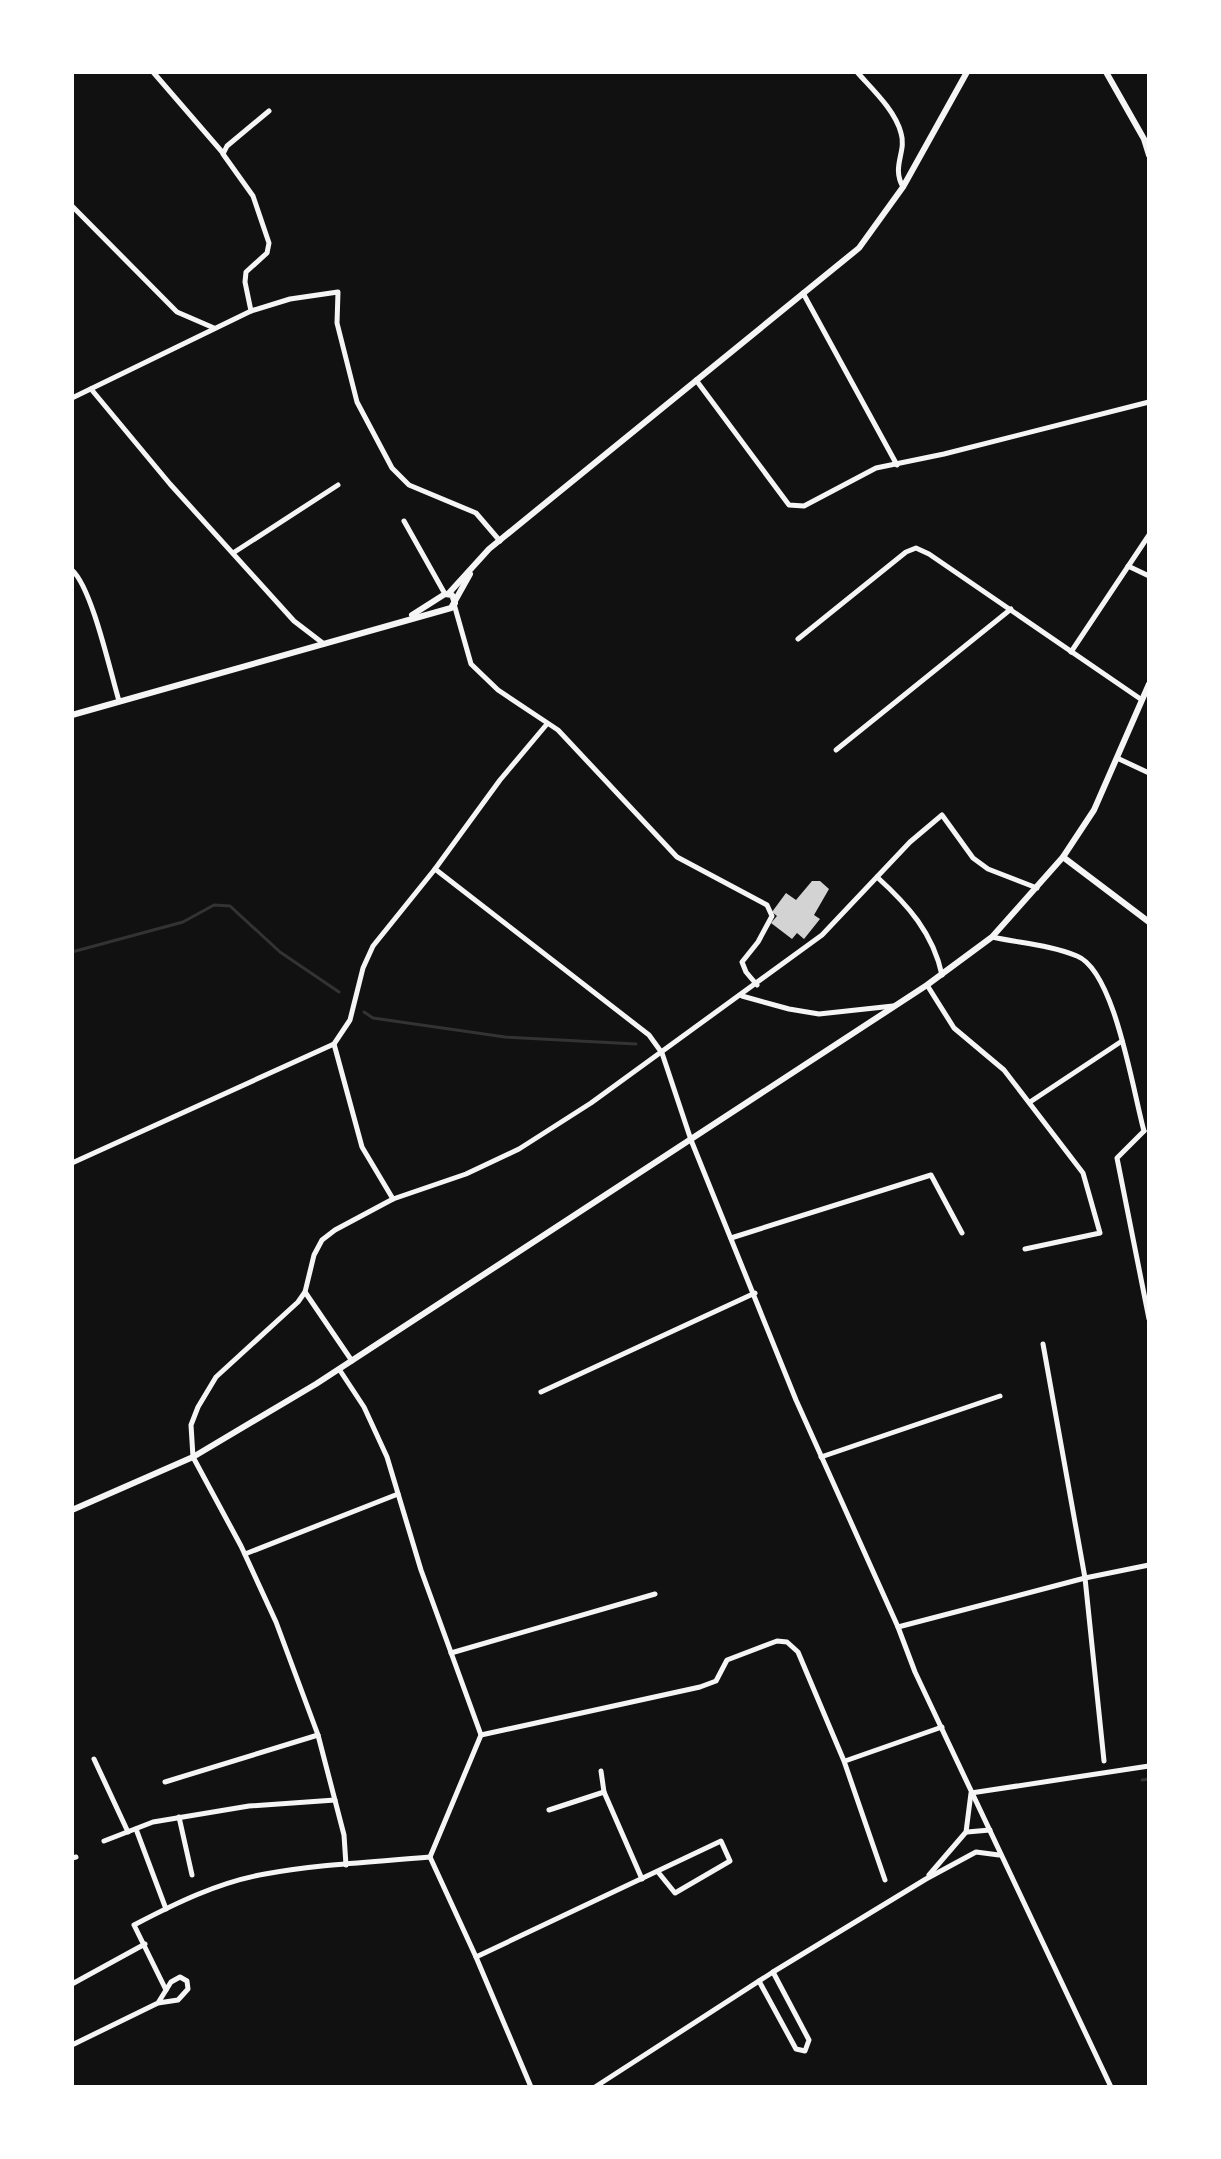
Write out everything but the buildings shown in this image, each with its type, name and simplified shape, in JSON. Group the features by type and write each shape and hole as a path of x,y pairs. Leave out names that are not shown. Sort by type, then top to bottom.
{"street":[{"path":"153,72 244,180 253,196 269,243 267,253 246,272 251,311"},
{"path":"857,72 888,109 902,134 897,177 903,187"},
{"path":"403,620 445,594 500,541 859,248 903,187 967,72"},
{"path":"1106,72 1144,139 1149,155"},
{"path":"223,154 227,146 269,111"},
{"path":"72,206 177,312 215,329"},
{"path":"72,398 251,311 290,299 338,292 337,323 357,402 392,468 409,485 476,513 500,541"},
{"path":"803,293 897,465"},
{"path":"696,380 789,505 804,506 876,468 1149,402"},
{"path":"91,389 294,621 325,645"},
{"path":"233,553 338,485"},
{"path":"404,521 445,594 455,598 451,606"},
{"path":"1071,652 1149,535"},
{"path":"798,639 906,552 916,548 1011,609 1142,700"},
{"path":"1128,566 1149,576"},
{"path":"72,715 325,645 451,606 473,567"},
{"path":"72,570 80,577 119,701"},
{"path":"445,594 441,604 451,606"},
{"path":"451,606 460,623 471,664 498,690 558,730 677,857 767,905 772,916 758,942 742,962 757,985"},
{"path":"836,750 1011,609"},
{"path":"72,1510 193,1457 352,1361 897,1005 992,937 1063,857 1094,810 1149,684"},
{"path":"72,1163 334,1044 350,1020 363,968 373,946 435,869 500,780 547,724"},
{"path":"1117,758 1149,773"},
{"path":"346,1865 344,1835 318,1735 276,1622 245,1554 193,1457 191,1425 216,1377 298,1302 305,1292 314,1255 322,1240 354,1217 393,1199 466,1174 519,1149 662,1053 822,935 910,842 942,815 973,858 988,869 1037,888"},
{"path":"1063,857 1149,922"},
{"path":"435,869 649,1035 662,1053 691,1140 821,1457 898,1627 915,1672 1111,2087"},
{"path":"877,877 919,921 938,959 942,975"},
{"path":"992,937 1080,956 1099,978 1119,1027 1147,1131 1117,1158 1149,1319"},
{"path":"927,985 954,1028 1004,1070 1083,1173 1100,1233 1025,1249"},
{"path":"741,996 819,1014 897,1005"},
{"path":"1030,1102 1122,1041"},
{"path":"334,1044 362,1147 393,1199"},
{"path":"731,1238 931,1175 962,1233"},
{"path":"305,1292 352,1361"},
{"path":"541,1392 755,1293"},
{"path":"1043,1344 1085,1578 1104,1761"},
{"path":"339,1369 364,1407 387,1457 421,1570 481,1735 430,1857 531,2087"},
{"path":"821,1457 1000,1396"},
{"path":"245,1554 398,1494"},
{"path":"898,1627 1085,1578 1149,1565"},
{"path":"451,1653 655,1594"},
{"path":"481,1735 700,1687 716,1681 727,1660 777,1641 787,1642 798,1652 844,1761 885,1880"},
{"path":"844,1761 942,1727"},
{"path":"165,1782 318,1735"},
{"path":"94,1759 128,1832"},
{"path":"971,1793 1149,1766"},
{"path":"601,1771 604,1792 642,1879"},
{"path":"549,1810 604,1792"},
{"path":"926,1879 966,1832 971,1793"},
{"path":"104,1841 153,1822 179,1817 249,1806 335,1800"},
{"path":"179,1817 192,1875"},
{"path":"136,1829 166,1909"},
{"path":"966,1832 990,1830"},
{"path":"476,1957 721,1841 730,1861 675,1893 658,1872"},
{"path":"595,2087 773,1972 926,1879 976,1852 1000,1856"},
{"path":"166,1990 134,1925 205,1891 264,1874 430,1857"},
{"path":"72,1984 145,1944"},
{"path":"759,1981 796,2049 805,2051 809,2040 773,1972"},
{"path":"72,2045 158,2003 178,2000 188,1989 187,1981 180,1977 158,2003"}],"waterway":[{"path":"72,952 183,922 214,905 230,906 280,952 339,992"},
{"path":"364,1012 373,1018 505,1037 636,1044"},
{"path":"1142,1780 1149,1779"}]}
